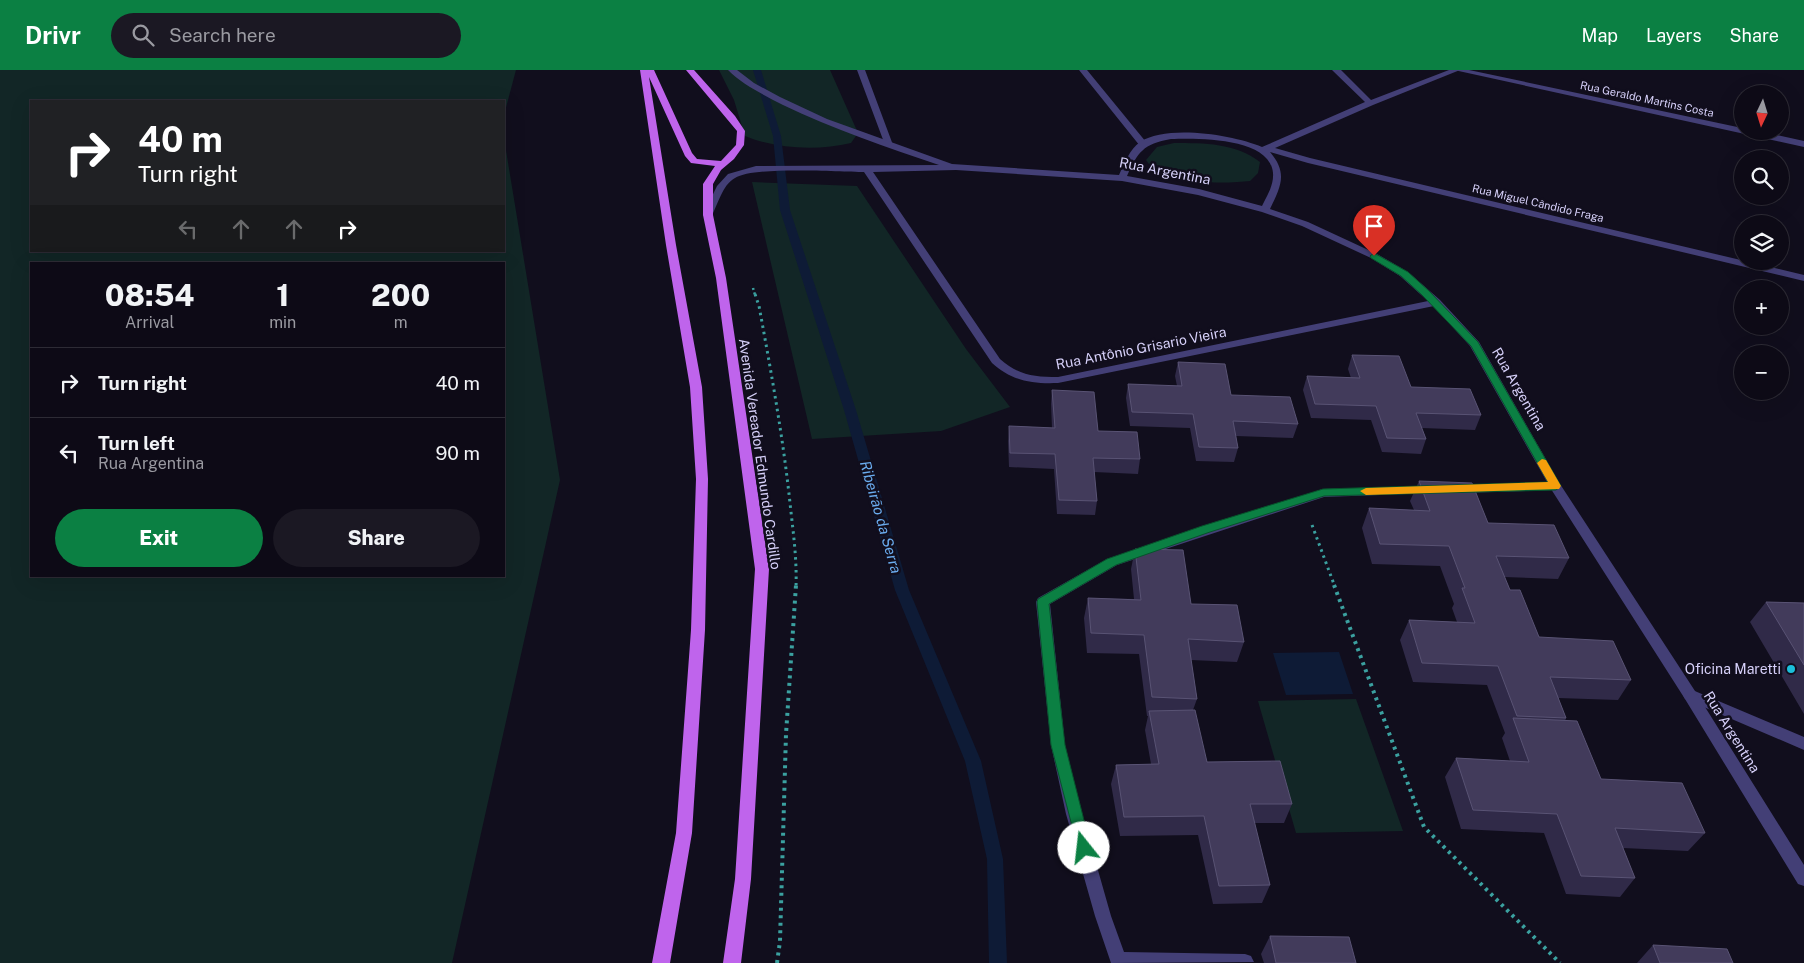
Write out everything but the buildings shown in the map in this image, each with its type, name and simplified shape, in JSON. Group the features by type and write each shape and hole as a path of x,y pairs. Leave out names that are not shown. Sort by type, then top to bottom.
{"main road":[{"path":"644,70 671,245 696,387 702,479 698,630 684,834 661,963"},
{"path":"650,70 688,154 694,161 722,164"},
{"name":"Avenida Vereador Edmundo Cardillo","path":"690,70 741,131 740,145 731,157 722,164 708,184 708,215 722,288 762,569 743,879 732,963"}],"street":[{"name":"Rua Argentina","path":"732,70 751,84 799,110 889,145 956,167"},
{"path":"861,70 889,145"},
{"path":"1083,70 1142,144 1127,166 1122,178"},
{"path":"1336,70 1370,103"},
{"path":"1265,210 1277,181 1276,166 1265,149 1370,103 1457,70"},
{"name":"Rua Geraldo Martins Costa","path":"1457,70 1734,129"},
{"name":"Rua Miguel Cândido Fraga","path":"1142,144 1165,136 1185,135 1238,142 1804,278"},
{"name":"Rua Geraldo Martins Costa","path":"1786,140 1804,144"},
{"name":"Rua Argentina","path":"708,215 722,186 732,176 756,169 956,167 1122,178 1199,192 1265,210 1305,224 1374,256 1404,274 1436,302 1475,344 1556,486 1690,695 1804,879"},
{"name":"Rua Antônio Grisario Vieira","path":"867,169 996,361 1010,374 1034,380 1058,380 1436,302"},
{"path":"1245,962 1119,961 1103,916 1079,832 1058,745 1043,602 1112,562 1323,493 1556,486"},
{"path":"1690,695 1804,744"}],"path":[{"path":"1303,499 1424,828 1560,963"}],"green space":[{"path":"0,70 516,70 505,111 505,100 30,100 30,252 505,252 505,144 560,480 452,963 0,963"},
{"path":"719,70 830,70 858,133 851,143 811,148 770,144 745,136 734,100"},
{"path":"1174,143 1219,145 1241,151 1260,162 1258,173 1250,181 1194,181 1165,174 1154,168 1146,160 1157,147"},
{"path":"752,182 857,186 966,349 1010,407 941,431 812,439"},
{"path":"1356,699 1403,831 1296,833 1258,701"}],"water":[{"path":"1339,652 1353,694 1286,695 1273,653"}],"waterway":[{"name":"Ribeirão da Serra","path":"757,70 777,136 785,210 850,410 902,590 973,761 995,859 998,963"}],"slow traffic":[{"path":"1366,491 1556,486 1542,463"}],"place":[{"name":"Oficina Maretti","path":"1791,669"}],"route":[{"path":"1084,848 1058,745 1043,602 1112,562 1206,529 1323,493 1556,486 1475,344 1436,302 1404,274 1374,256"}]}
